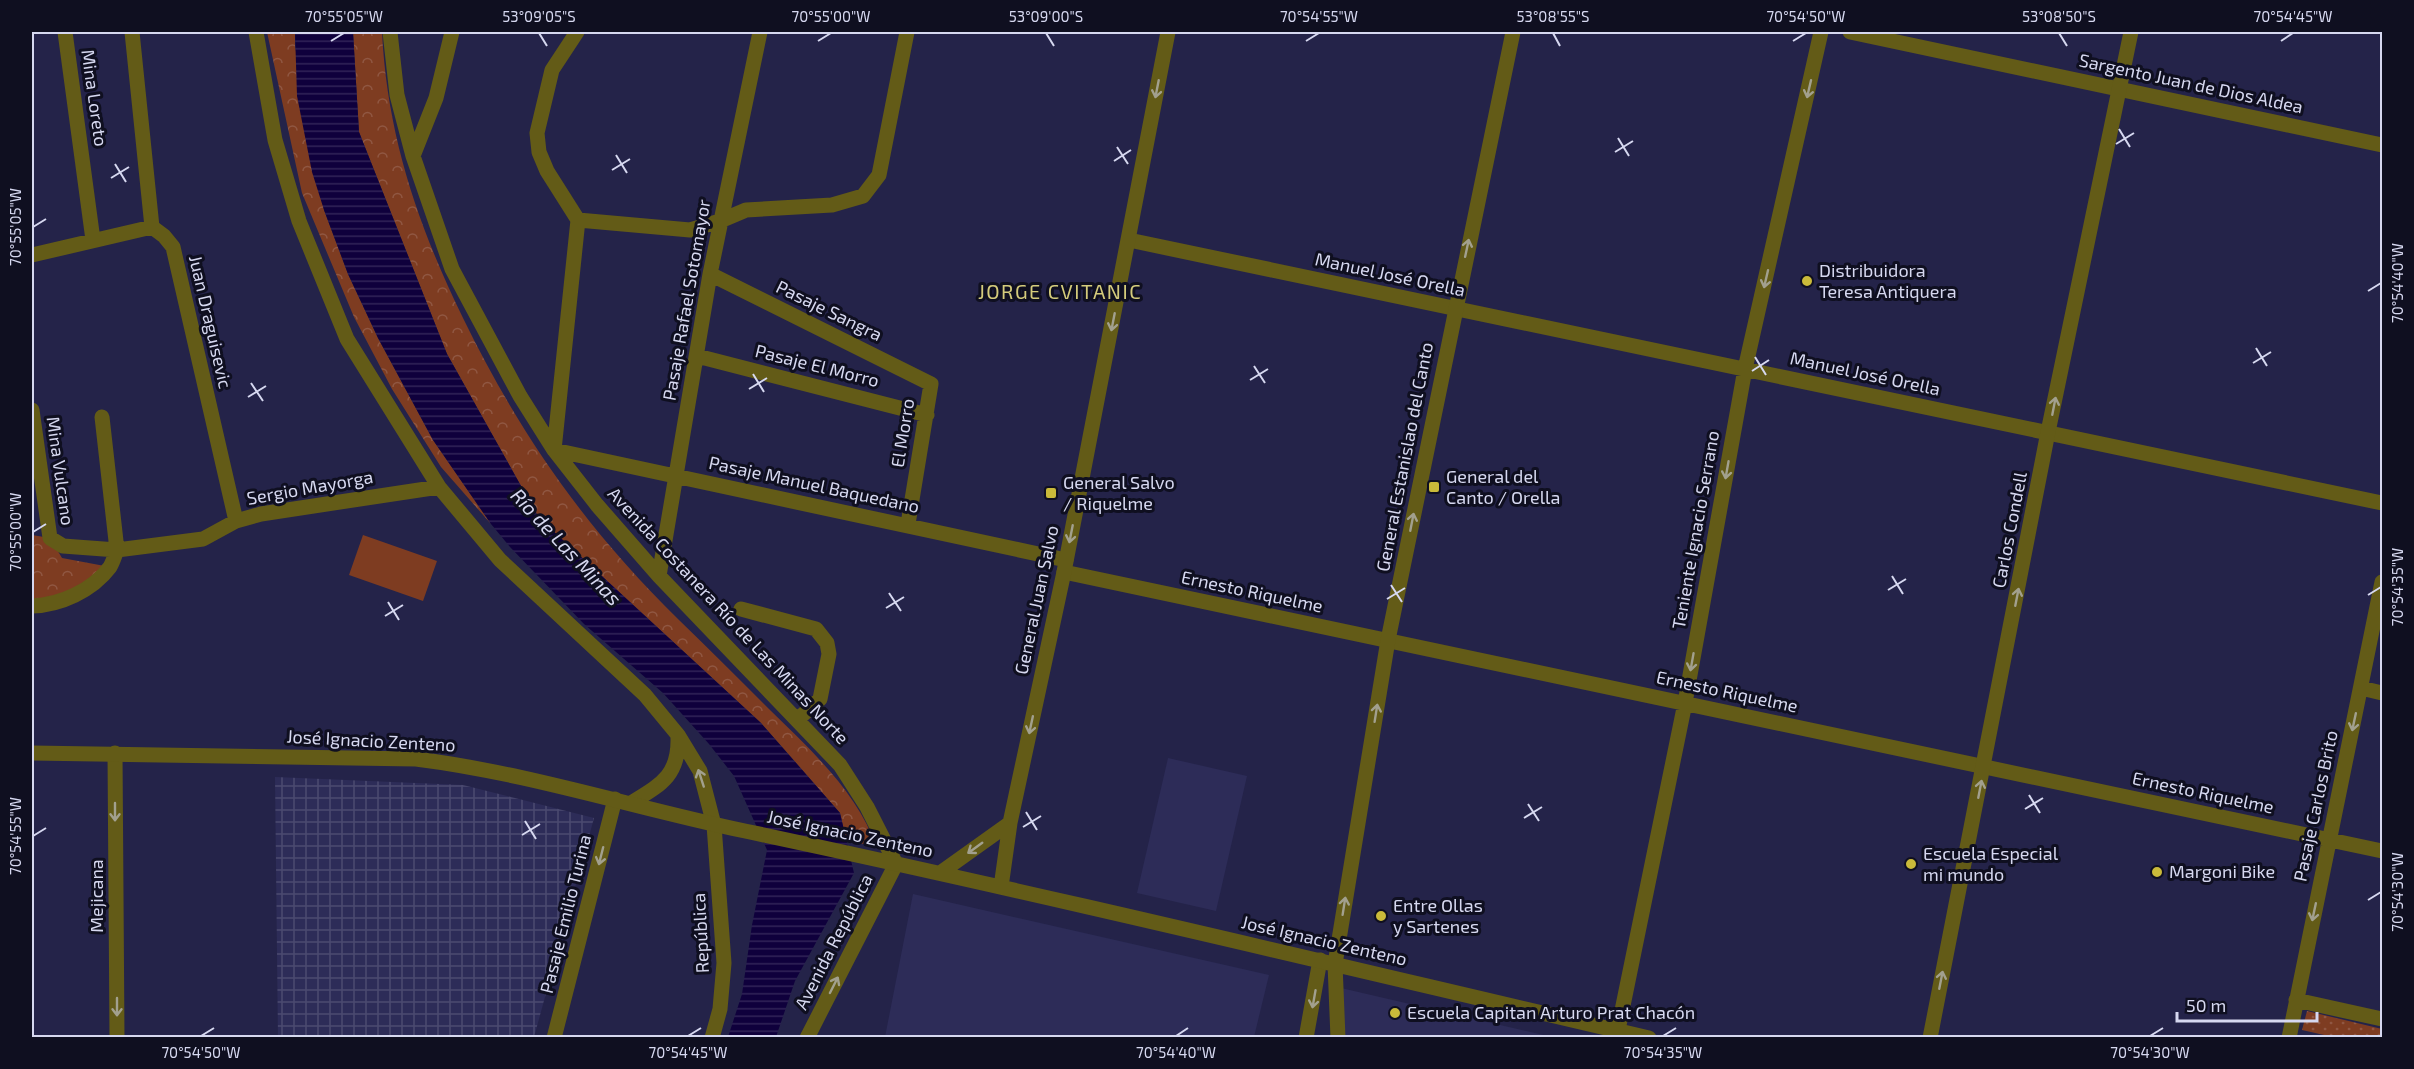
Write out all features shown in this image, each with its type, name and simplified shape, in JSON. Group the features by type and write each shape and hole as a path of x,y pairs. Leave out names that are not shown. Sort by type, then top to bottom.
{"street":[{"name":"Mina Loreto","path":"65,32 93,240"},
{"path":"32,255 152,227 132,32"},
{"name":"República","path":"256,32 275,140 299,220 347,339 439,488 500,560 645,695 678,735 700,771 714,825 724,963 720,1009 712,1038"},
{"name":"Avenida Costanera Río de Las Minas Norte","path":"390,32 397,95 413,156 452,269 520,396 554,450 597,505 659,576 840,765 867,807 896,864"},
{"path":"413,156 436,98 452,32"},
{"path":"554,450 578,220 539,152 537,133 552,69 577,32"},
{"name":"Pasaje Rafael Sotomayor","path":"659,576 710,274 760,32"},
{"path":"578,220 690,230 746,210 832,205 862,196 879,174 907,32"},
{"name":"General Juan Salvo","path":"1001,887 1010,823 1065,566 1168,32"},
{"name":"General Estanislao del Canto","path":"1327,962 1388,640 1512,32"},
{"name":"Teniente Ignacio Serrano","path":"1618,1034 1685,703 1745,369 1821,32"},
{"name":"Sargento Juan de Dios Aldea","path":"1850,32 2382,145"},
{"name":"Carlos Condell","path":"1930,1038 2048,432 2131,32"},
{"name":"Juan Draguisevic","path":"152,227 173,247 236,521"},
{"name":"Manuel José Orella","path":"1129,240 2382,503"},
{"name":"Pasaje Sangra","path":"710,274 931,384"},
{"name":"Pasaje El Morro","path":"697,356 927,415"},
{"name":"El Morro","path":"908,524 931,384"},
{"name":"Mina Vulcano","path":"32,410 37,492 51,538"},
{"path":"32,606 61,601 87,588 110,567 117,550 102,417"},
{"name":"Pasaje Manuel Baquedano","path":"554,450 908,524 1065,566"},
{"name":"Sergio Mayorga","path":"51,538 63,546 117,550 203,539 236,521 261,514 439,488"},
{"name":"Ernesto Riquelme","path":"1065,566 1388,640 2382,851"},
{"name":"Pasaje Carlos Brito","path":"2291,1037 2296,1000 2361,688 2375,652 2382,582"},
{"path":"741,609 816,629 827,643 829,654 820,699 797,720"},
{"path":"2361,688 2382,693"},
{"path":"631,803 663,784 679,755 678,735"},
{"name":"José Ignacio Zenteno","path":"32,753 416,759 473,766 714,825 940,873 1327,962 1618,1034 1649,1038"},
{"name":"Mejicana","path":"115,753 117,1038"},
{"name":"Pasaje Emilio Turina","path":"554,1038 615,799"},
{"path":"940,873 1010,823"},
{"name":"Avenida República","path":"807,1038 896,864"},
{"path":"1306,1038 1327,962"},
{"path":"1327,962 1338,1038"},
{"path":"2296,1000 2382,1019"}],"shaded area":[{"path":"1168,758 1247,776 1216,911 1137,893"},
{"path":"275,777 463,785 594,818 534,1037 278,1037"},
{"path":"913,894 1269,975 1254,1037 885,1037"},
{"name":"Escuela Capitan Arturo Prat Chacón","path":"1341,988 1552,1037 1345,1037"}],"green space":[{"path":"267,32 295,32 295,46 324,210 348,274 378,338 433,440 491,524 441,467 392,389 354,317 302,193"},
{"path":"353,32 382,32 390,107 419,214 463,318 508,402 532,441 585,515 645,586 832,773 858,809 877,848 846,839 840,813 761,723 539,518 447,354 359,132"},
{"path":"32,535 50,538 62,558 110,567 87,588 32,605"},
{"path":"363,535 437,561 423,601 349,575"},
{"path":"2307,1011 2382,1029 2382,1037 2333,1037 2302,1030"}],"water":[{"name":"Río de Las Minas","path":"295,32 353,32 359,132 447,354 539,518 761,723 840,813 854,873 795,981 776,1037 728,1037 742,994 752,925 767,850 734,776 709,744 663,693 584,624 510,547 491,524 433,440 378,338 348,274 324,210 312,172 297,96"}],"place":[{"name":"Distribuidora Teresa Antiquera","path":"1807,281"},
{"name":"General del Canto / Orella","path":"1434,487"},
{"name":"General Salvo / Riquelme","path":"1051,493"},
{"name":"Escuela Especial mi mundo","path":"1911,864"},
{"name":"Margoni Bike","path":"2157,872"},
{"name":"Entre Ollas y Sartenes","path":"1381,916"},
{"name":"Escuela Capitan Arturo Prat Chacón","path":"1395,1013"}],"district":[{"name":"JORGE CVITANIC","path":"1060,292"}]}
